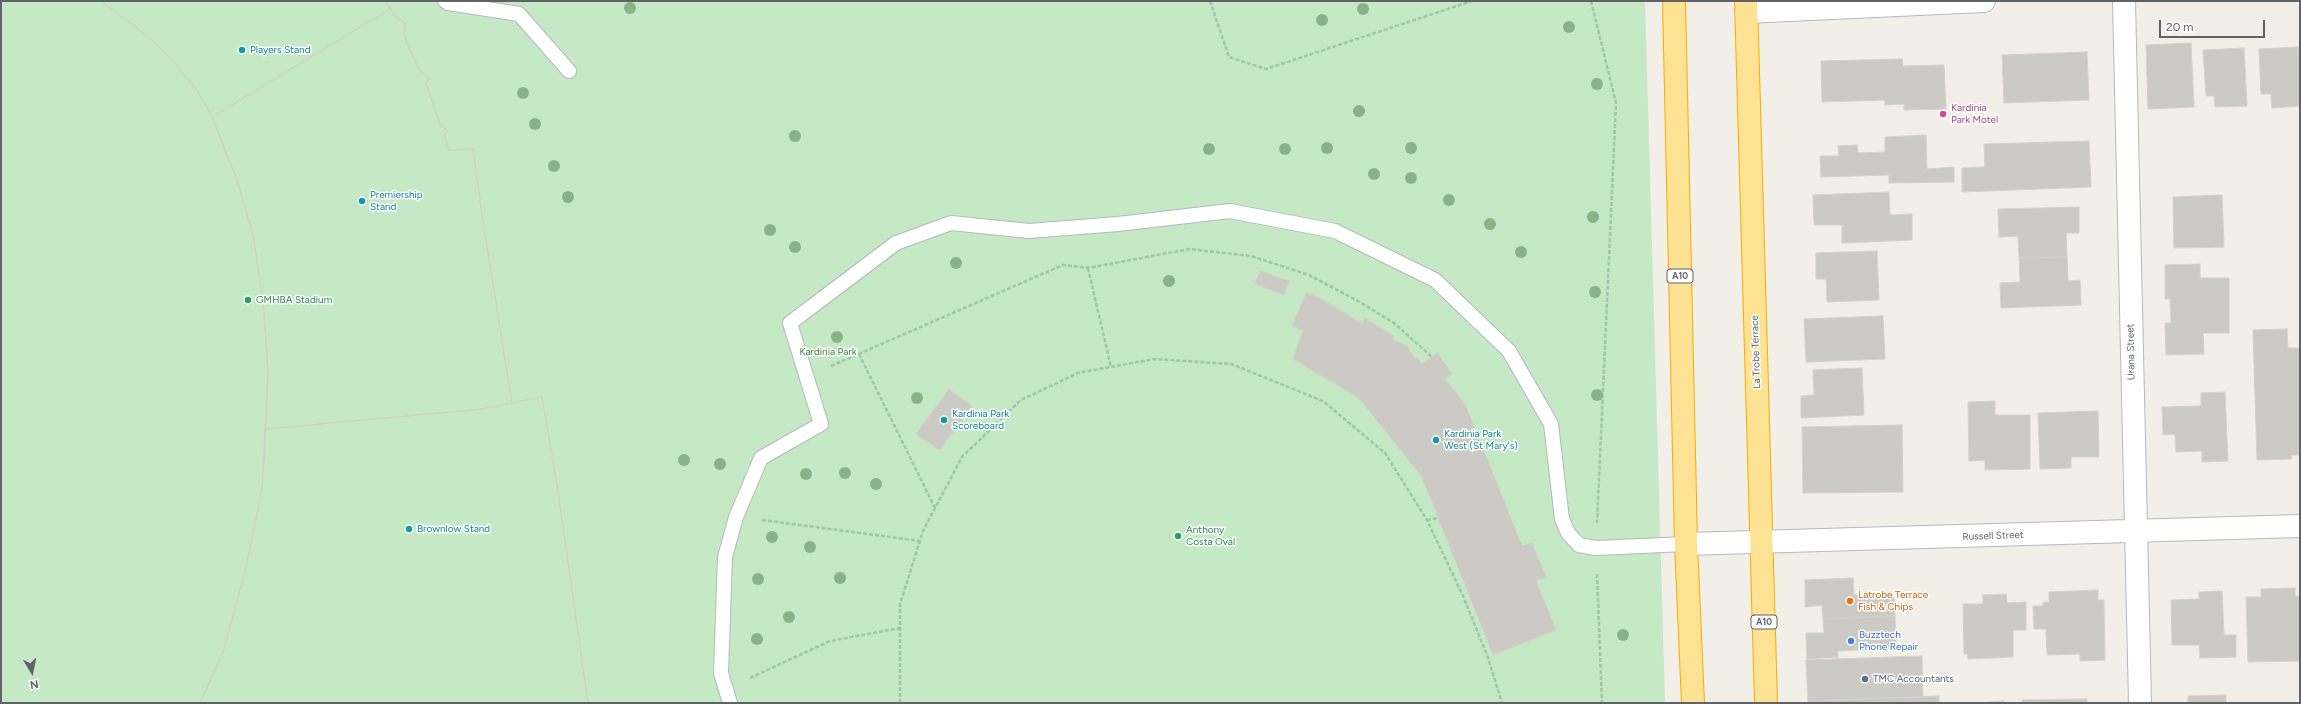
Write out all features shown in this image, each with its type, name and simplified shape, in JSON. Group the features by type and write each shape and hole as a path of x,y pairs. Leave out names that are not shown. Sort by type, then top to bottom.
{"highway":[{"name":"A10","path":"1674,1 1686,544 1693,703"},
{"name":"La Trobe Terrace","path":"1746,6 1766,703"}],"street":[{"path":"1746,6 1984,1"},
{"name":"Urana Street","path":"2124,1 2140,703"},
{"name":"Russell Street","path":"1686,544 2300,526"}],"lane":[{"path":"445,1 448,3 518,14 570,71"},
{"path":"730,703 721,673 725,557 736,517 761,458 821,424 790,323 896,243 952,224 1029,231 1118,224 1230,211 1335,231 1435,280 1509,351 1551,424 1562,519 1568,533 1579,545 1596,548 1686,544"}],"path":[{"path":"1210,1 1229,57 1266,69 1472,1"},
{"path":"1591,1 1616,103 1596,548 1602,703"},
{"path":"807,377 1063,265 1088,268 1189,249 1251,256 1309,275 1358,301 1394,323 1432,357"},
{"path":"1088,268 1111,367"},
{"path":"859,354 935,508"},
{"path":"900,703 900,604 920,541 962,456 1021,400 1078,373 1154,359 1231,364 1323,401 1385,454 1427,520 1463,596 1485,648 1502,703"},
{"path":"736,517 920,541"},
{"path":"1427,520 1438,518"},
{"path":"725,689 830,641 900,628"}],"green space":[{"name":"Kardinia Park","path":"1,1 1645,1 1665,703 1,703"}],"building":[{"path":"101,1 385,1 397,18 405,23 404,36 419,70 429,78 426,84 440,124 448,131 444,135 449,150 473,149 512,403 542,397 558,491 588,703 200,703 223,652 246,568 262,490 268,370 263,301 253,235 237,180 212,117 198,92 175,63 150,38"},
{"name":"Players Stand","path":"101,1 385,1 390,9 212,117 198,92 175,63 150,38"},
{"name":"Premiership Stand","path":"390,9 397,18 405,23 404,36 419,70 429,78 426,84 440,124 448,131 444,135 449,150 473,149 512,403 482,409 266,429 268,370 263,301 253,235 237,180 212,117"},
{"path":"2191,43 2194,107 2148,109 2146,45"},
{"path":"2299,47 2300,106 2272,108 2271,94 2261,94 2259,49"},
{"path":"2244,48 2247,106 2215,107 2214,96 2206,96 2203,50"},
{"path":"2087,52 2089,100 2004,103 2002,55"},
{"path":"1902,59 1903,66 1944,65 1946,109 1904,110 1904,104 1885,105 1885,100 1822,102 1821,61"},
{"path":"1926,135 1927,169 1954,167 1954,182 1889,183 1889,175 1821,177 1820,156 1839,156 1838,146 1857,145 1858,153 1885,152 1885,137"},
{"path":"2089,141 2091,187 1962,192 1962,168 1985,167 1984,144"},
{"path":"1889,192 1890,215 1912,214 1912,240 1842,243 1842,225 1814,225 1813,195"},
{"path":"2222,195 2224,247 2174,248 2173,197"},
{"path":"2079,207 2079,233 2066,233 2067,257 2019,258 2018,236 1999,237 1998,209"},
{"path":"1877,251 1879,300 1827,302 1826,279 1816,279 1816,253"},
{"path":"2067,257 2068,281 2080,280 2081,305 2001,308 2000,283 2020,282 2019,258"},
{"path":"2200,264 2200,278 2229,278 2229,333 2203,333 2204,354 2166,355 2165,323 2171,323 2170,299 2165,299 2165,265"},
{"path":"1260,271 1289,281 1284,295 1255,284"},
{"name":"Kardinia Park West (St Mary's)","path":"1306,293 1320,298 1362,324 1365,318 1394,336 1392,339 1407,346 1415,358 1417,357 1422,364 1437,353 1452,373 1445,379 1465,404 1522,546 1532,543 1546,577 1536,581 1556,630 1493,655 1422,477 1359,398 1293,359 1303,330 1292,326"},
{"path":"1883,316 1885,359 1806,362 1804,319"},
{"path":"2287,329 2288,348 2300,348 2300,455 2291,455 2292,459 2257,460 2253,330"},
{"path":"1862,368 1864,415 1801,418 1801,396 1814,395 1813,370"},
{"name":"Kardinia Park Scoreboard","path":"949,389 972,406 940,450 916,434"},
{"path":"2225,392 2228,461 2202,462 2202,451 2176,452 2175,434 2163,435 2162,407 2201,406 2201,393"},
{"name":"Brownlow Stand","path":"542,397 558,491 588,703 200,703 223,652 246,568 262,490 266,429 482,409"},
{"path":"1995,401 1995,415 2030,415 2030,469 1985,470 1985,460 1969,461 1968,402"},
{"path":"2098,411 2099,457 2071,457 2071,468 2040,469 2038,413"},
{"path":"1902,425 1903,492 1803,493 1802,427"},
{"name":"Latrobe Terrace Fish & Chips","path":"1853,578 1854,595 1881,593 1881,597 1894,597 1895,616 1823,619 1822,605 1805,607 1805,580"},
{"path":"2295,588 2295,596 2300,596 2300,661 2248,662 2246,597 2261,597 2261,589"},
{"path":"2098,590 2098,600 2104,600 2105,660 2080,661 2080,654 2047,655 2046,629 2034,629 2033,606 2043,606 2043,602 2049,602 2049,592"},
{"path":"2222,591 2224,635 2236,635 2236,657 2200,658 2199,645 2172,645 2171,600 2199,599 2199,592"},
{"path":"2006,594 2007,603 2026,602 2026,630 2013,630 2013,657 1968,659 1968,654 1964,654 1963,604 1983,604 1983,595"},
{"name":"Buzztech Phone Repair","path":"1895,616 1896,648 1838,651 1838,657 1807,659 1806,633 1824,633 1823,619"},
{"name":"TMC Accountants","path":"1922,656 1923,697 1808,701 1806,660"},
{"path":"2226,695 2226,703 2188,703 2188,696"},
{"path":"1939,696 1939,703 1808,703 1808,701"},
{"path":"2087,699 2087,703 2022,703 2022,700"},
{"path":"2004,701 2004,703 1988,703 1988,702"}],"place":[{"name":"Players Stand","path":"242,50"},
{"name":"Kardinia Park Motel","path":"1943,114"},
{"name":"Premiership Stand","path":"362,201"},
{"name":"GMHBA Stadium","path":"248,300"},
{"name":"Kardinia Park Scoreboard","path":"944,420"},
{"name":"Kardinia Park West (St Mary's)","path":"1436,440"},
{"name":"Brownlow Stand","path":"409,529"},
{"name":"Anthony Costa Oval","path":"1178,536"},
{"name":"Latrobe Terrace Fish & Chips","path":"1850,601"},
{"name":"Buzztech Phone Repair","path":"1851,641"},
{"name":"TMC Accountants","path":"1865,679"}]}
